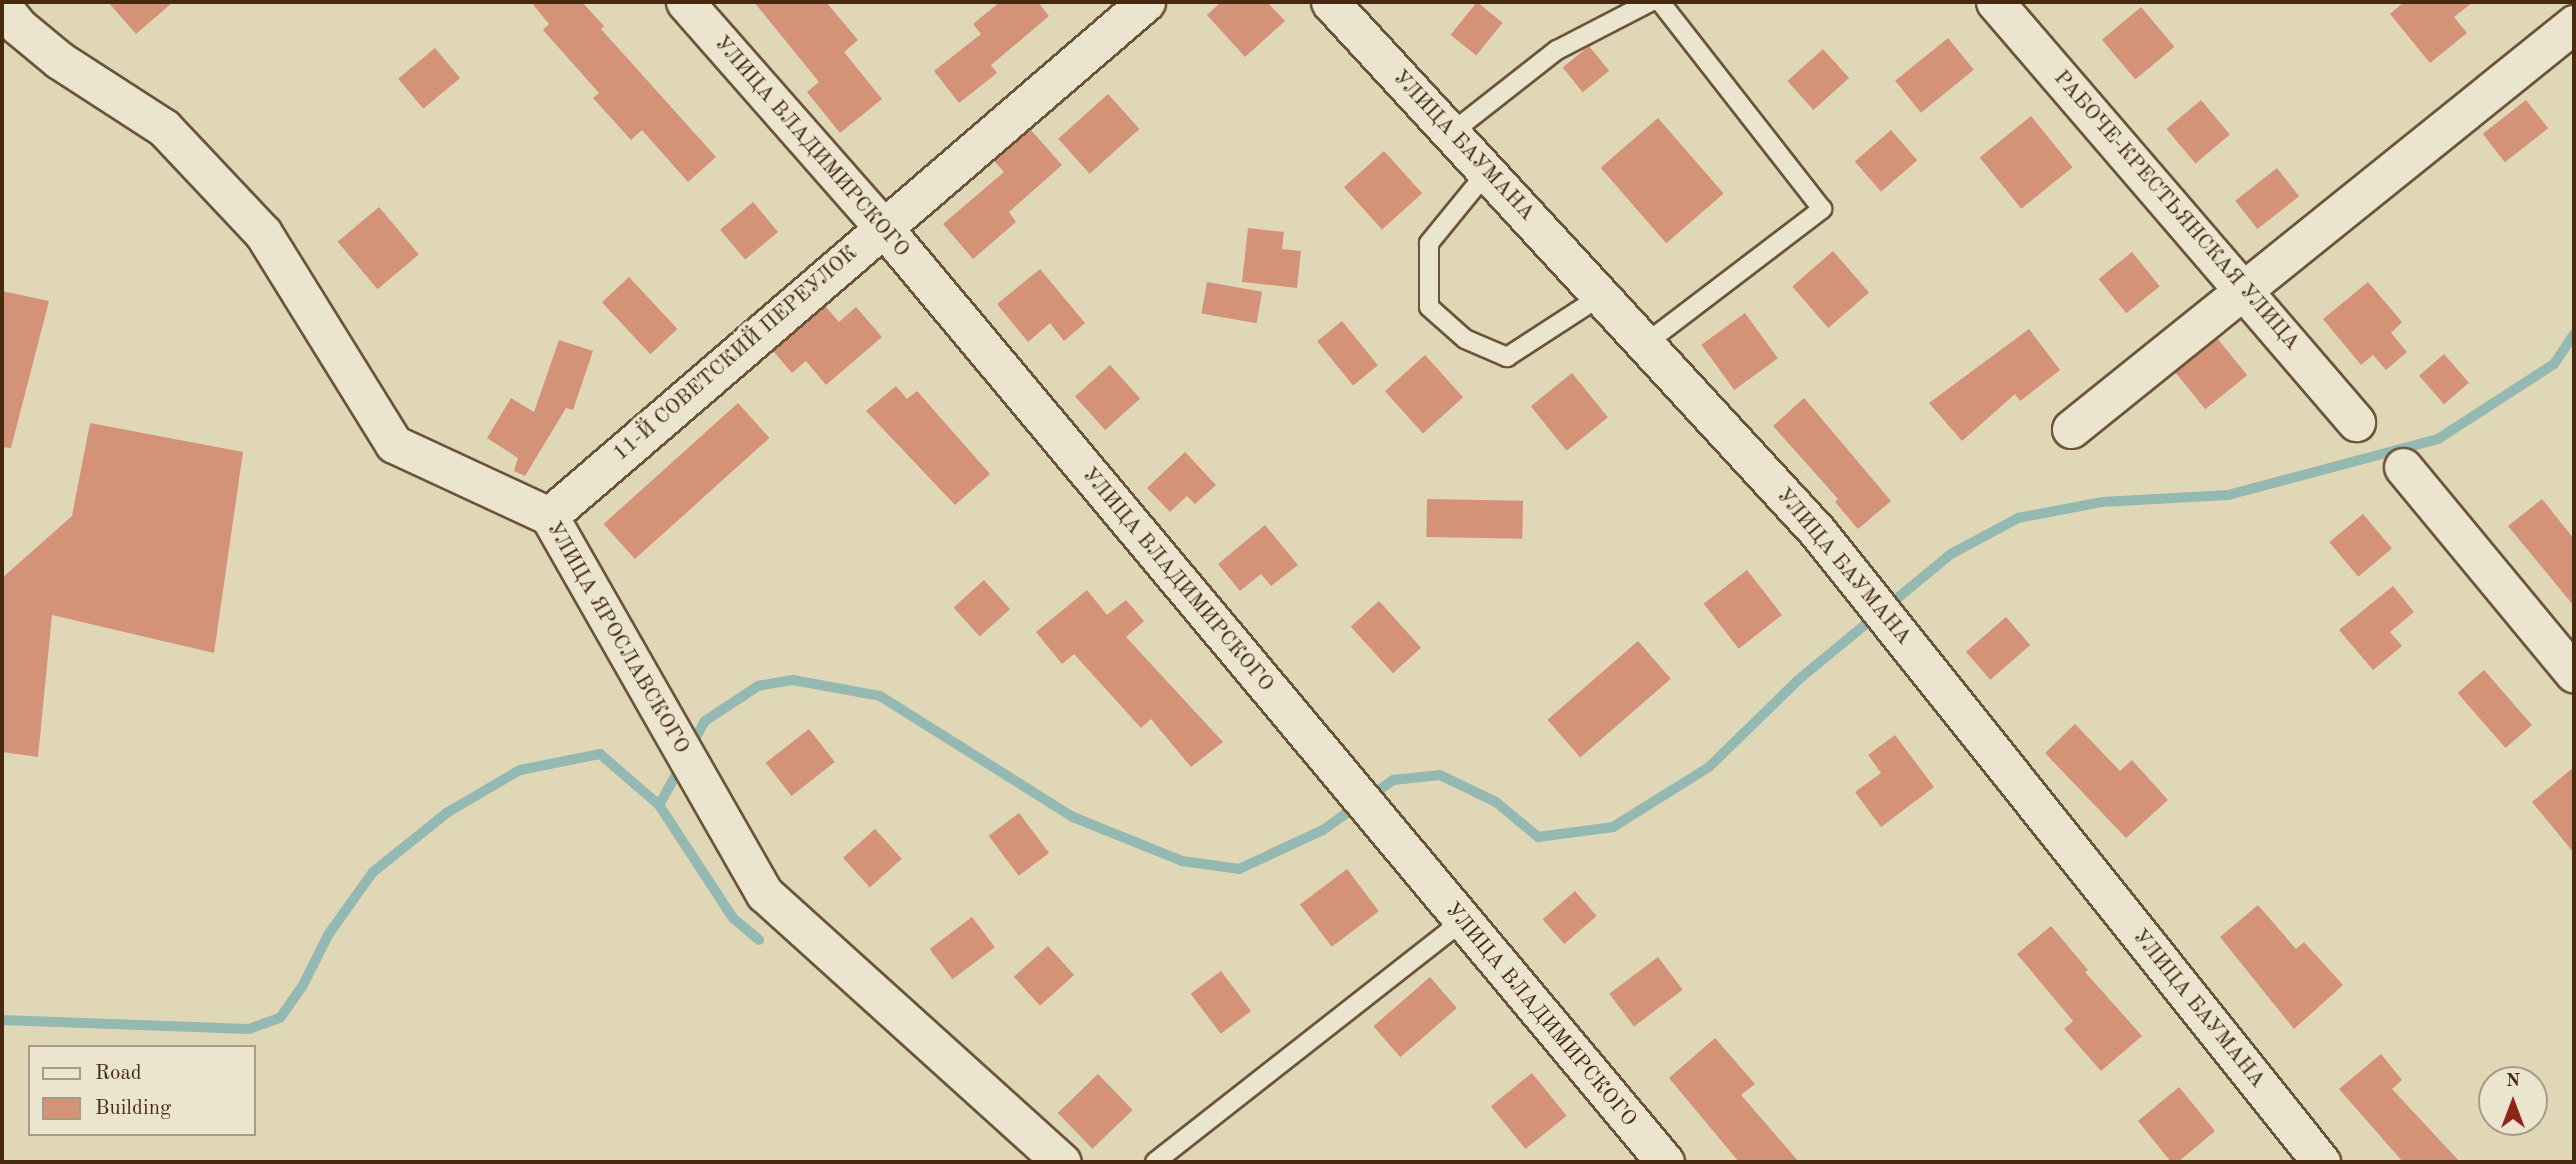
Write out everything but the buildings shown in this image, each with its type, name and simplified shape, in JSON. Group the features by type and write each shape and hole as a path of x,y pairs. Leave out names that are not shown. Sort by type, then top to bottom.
{"street":[{"name":"УЛИЦА ВЛАДИМИРСКОГО","path":"685,2 883,227 1461,922 1665,1162"},
{"name":"11-Й СОВЕТСКИЙ ПЕРЕУЛОК","path":"549,516 1146,2"},
{"name":"УЛИЦА БАУМАНА","path":"1331,2 1817,531 2321,1162"},
{"name":"РАБОЧЕ-КРЕСТЬЯНСКАЯ УЛИЦА","path":"1995,2 2244,287 2357,422"},
{"name":"УЛИЦА ЯРОСЛАВСКОГО","path":"2,6 18,26 59,60 164,128 263,233 394,444 549,516 765,894 1062,1162"},
{"path":"2071,429 2244,287 2574,24"},
{"path":"2403,467 2574,674"}],"lane":[{"path":"1451,133 1557,50 1650,2"},
{"path":"1645,344 1822,209 1660,2"},
{"path":"1487,172 1429,243 1429,307 1465,339 1507,357 1601,296"},
{"path":"1155,1162 1461,922"}],"waterway":[{"path":"691,746 705,721 758,686 793,680 880,696 1073,817 1182,861 1239,869 1323,830 1393,780 1440,775 1496,802 1538,837 1613,827 1709,767 1798,680 1951,554 2018,518 2102,502 2228,495 2438,439 2554,364 2574,334"},
{"path":"2,1020 249,1029 280,1018 302,987 328,935 373,872 448,812 520,770 600,754 659,805 733,918 759,940"},
{"path":"659,805 681,766"}]}
